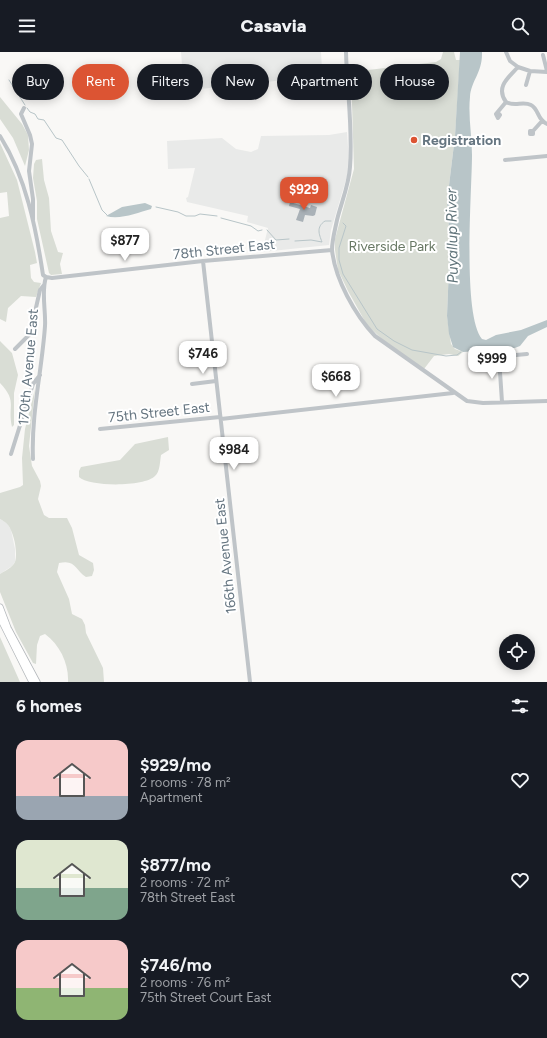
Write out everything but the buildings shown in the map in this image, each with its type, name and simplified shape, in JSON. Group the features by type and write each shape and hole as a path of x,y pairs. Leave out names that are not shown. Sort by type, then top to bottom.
{"highway":[{"path":"0,607 8,628 37,682"},
{"path":"0,618 32,682"}],"street":[{"path":"346,52 351,145 350,170 337,219 332,250 340,282 356,310 370,331 381,341 453,393 469,402 547,401"},
{"path":"506,52 510,61 518,67 530,71 547,71 543,53"},
{"path":"518,67 504,83 502,94 506,102 512,105 531,105 535,108 542,121 547,124"},
{"path":"526,85 530,71"},
{"path":"498,113 506,102"},
{"path":"24,108 21,114 30,135 32,144 29,171 33,199 33,224"},
{"path":"533,131 542,121"},
{"path":"0,136 19,174 33,224 43,275 46,277"},
{"path":"505,160 547,156"},
{"name":"78th Street East","path":"46,277 52,278 203,261 332,250"},
{"name":"166th Avenue East","path":"203,261 250,682"},
{"name":"170th Avenue East","path":"33,459 33,434 45,321 44,285 46,277"},
{"path":"15,349 27,340 30,334 40,290 44,285"},
{"path":"470,361 472,359 527,354"},
{"path":"499,357 502,402"},
{"path":"11,454 33,384 40,374"},
{"path":"192,384 216,381"},
{"name":"75th Street East","path":"100,429 220,418 453,393"}],"shaded area":[{"path":"181,52 321,52 322,64 277,64 277,81 269,82 269,64 211,64 211,88 203,89 203,64 182,64"},
{"path":"347,132 349,162 348,173 331,230 329,245 262,252 268,228 247,222 248,216 187,202 186,198 188,197 195,168 168,169 167,141 222,138 236,149 251,152 258,149 261,136 329,135"},
{"path":"0,519 7,523 11,530 15,549 15,562 12,566 0,574"}],"green space":[{"name":"Riverside Park","path":"443,52 454,52 456,60 460,60 455,136 447,202 450,242 447,316 451,344 455,349 463,352 458,356 449,354 434,356 424,369 382,339 367,325 338,270 335,239 354,169 352,100 372,100 372,70 380,69 380,100 449,100 449,64 419,64 436,62 441,59"},
{"path":"0,97 22,124 28,135 29,150 25,166 13,138 0,119"},
{"path":"0,143 17,180 35,252 37,263 30,265 31,278 34,282 41,283 36,297 21,296 8,308 6,322 0,319 0,218 9,216 7,192 0,193"},
{"path":"42,159 44,180 49,198 51,231 58,252 63,253 60,264 62,274 51,275 49,273 37,219 37,201 33,178 34,164 36,160"},
{"path":"0,341 12,353 18,375 14,393 14,425 12,427 9,395 0,383"},
{"path":"35,389 29,446 32,466 41,486 38,499 44,515 49,518 67,518 72,528 79,555 93,563 94,570 92,576 86,577 75,566 65,562 59,563 57,572 69,599 72,614 82,619 85,625 86,633 103,668 104,682 68,682 67,668 62,655 55,644 45,634 40,636 37,645 36,664 33,663 16,632 0,592 0,574 14,564 16,553 15,543 10,528 0,519 0,493 23,485 22,458 25,429"},
{"path":"168,437 169,450 161,455 158,472 149,480 129,484 105,484 94,483 79,477 81,467 120,460 135,444"},
{"path":"0,637 20,682 0,682"}],"water":[{"name":"Puyallup River","path":"460,52 482,52 482,61 472,86 470,104 472,155 470,279 472,305 476,326 482,339 486,340 496,335 521,330 547,320 547,327 528,336 520,346 512,349 463,352 453,347 449,334 447,316 450,242 447,202 455,136"},
{"path":"145,203 152,206 151,209 123,217 106,216 122,207"}],"waterway":[{"path":"9,80 25,105"},
{"path":"27,108 30,112 35,114 38,119 44,120 56,138 62,140 88,177"},
{"path":"89,179 102,210 107,215"},
{"path":"156,207 178,212 186,216 195,216 200,214 217,216"},
{"path":"221,218 251,226 258,231 262,230"},
{"path":"295,241 311,240 322,242 319,228 325,221 331,221"},
{"path":"343,223 346,226 339,248 339,260 343,274 377,329 394,341 412,350 446,356 457,355 461,352"},
{"path":"267,230 276,240 289,239"}],"place":[{"name":"Registration","path":"414,140"}]}
